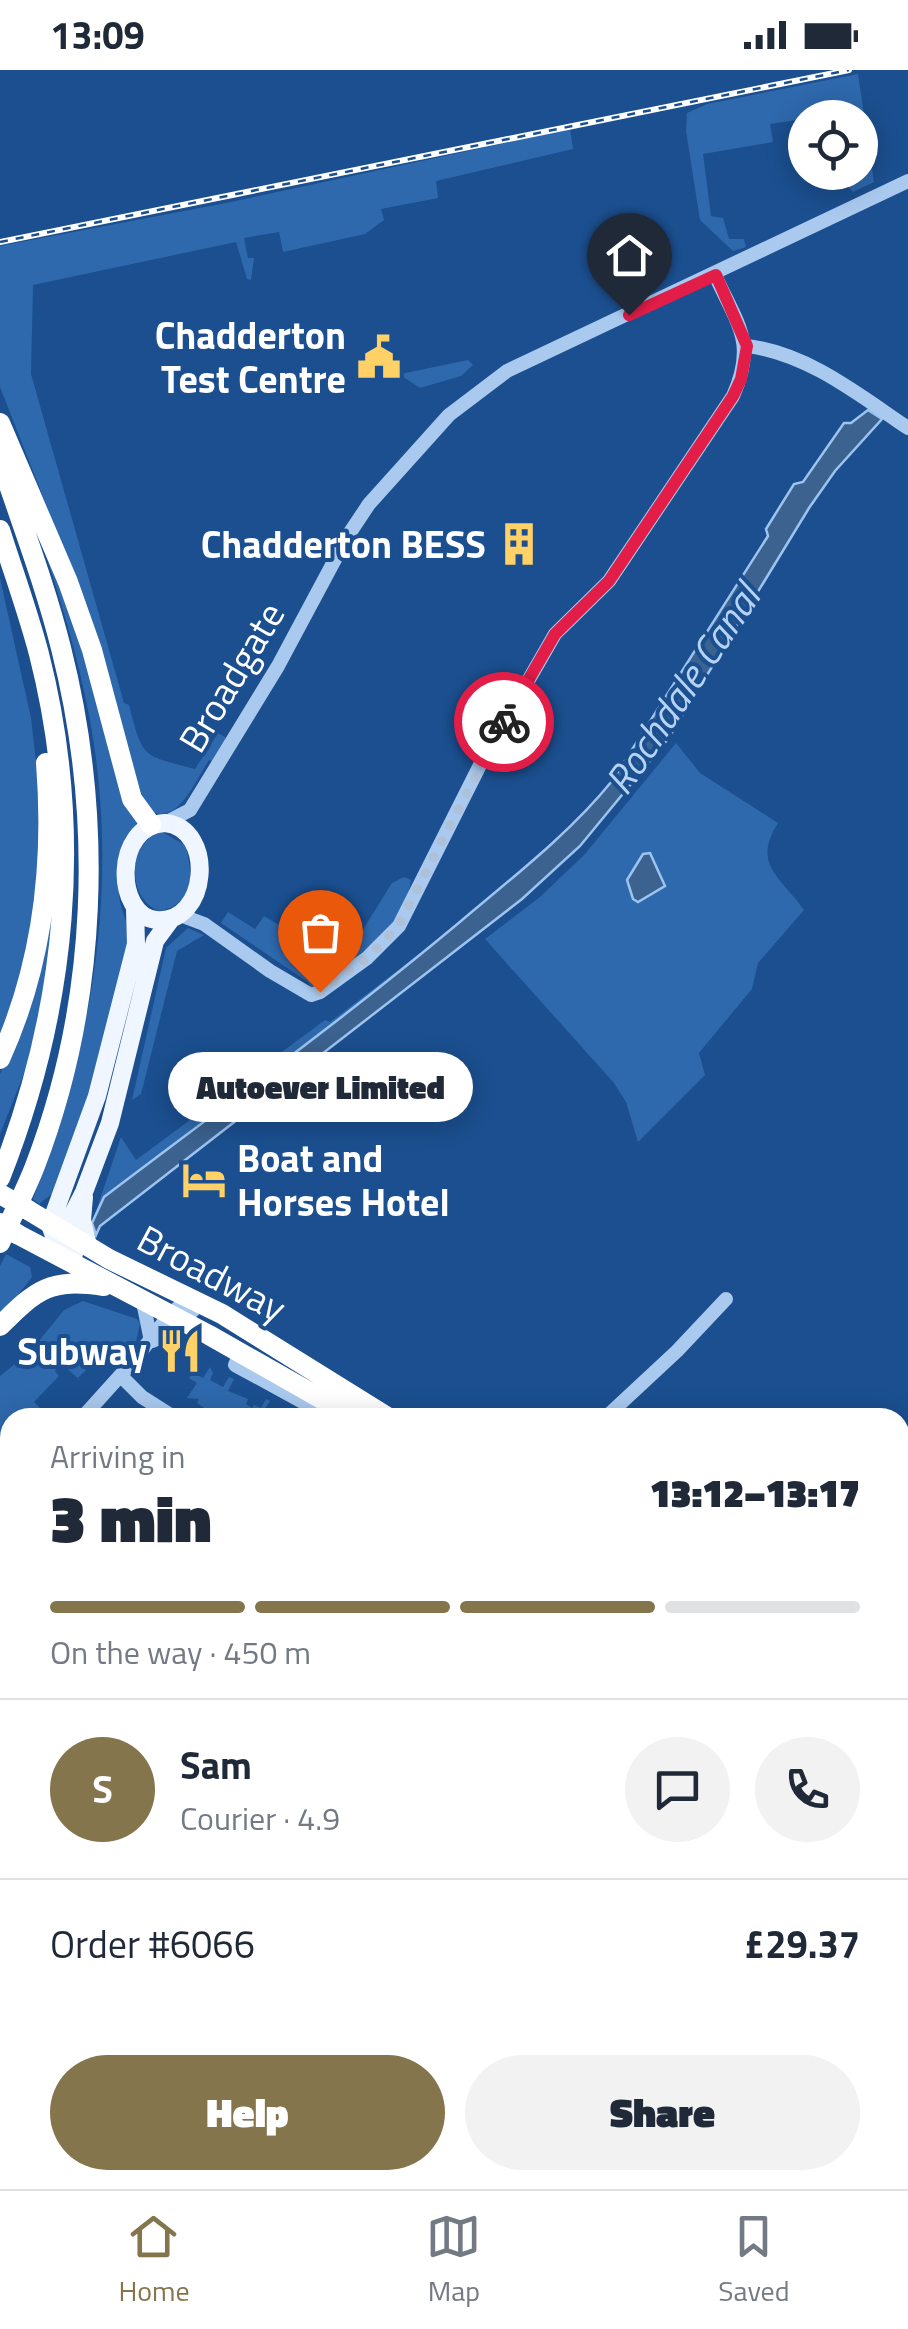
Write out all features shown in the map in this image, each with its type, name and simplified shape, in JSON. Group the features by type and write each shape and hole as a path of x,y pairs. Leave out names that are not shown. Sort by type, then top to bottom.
{"highway":[{"path":"0,422 68,582 92,650 132,799 158,824"},
{"path":"0,460 62,650 85,778 90,872 86,935 71,1042 34,1168 6,1233"},
{"path":"0,530 39,654 64,802 66,854 62,934 44,1046 0,1178"},
{"path":"0,1059 22,1002 38,940 48,826 41,718 8,555"},
{"name":"Broadway","path":"0,1194 28,1210 55,1239 120,1288 176,1318 238,1359 335,1408"},
{"name":"Broadway","path":"6,1233 88,1246 288,1353 373,1408"},
{"path":"0,1326 38,1288 55,1239"},
{"path":"38,1288 73,1282 120,1288"}],"main road":[{"path":"55,1239 136,944 135,909 128,888 131,844 136,836 158,824 180,826 192,837"},
{"name":"Broadgate","path":"192,837 198,858 193,900"},
{"path":"55,1239 84,1192 116,1098 150,956 161,930 193,900"},
{"path":"135,909 153,920 176,917"},
{"path":"84,1192 82,1220 88,1246"}],"street":[{"name":"Broadgate","path":"158,824 190,810 278,666 346,537 369,504 449,414 507,372 908,181"},
{"path":"176,917 204,924 311,995 367,958 390,937 417,892 481,763 555,634 609,581 711,433 741,379 747,346 716,275"},
{"path":"747,346 773,349 807,364 908,428"},
{"name":"Broadgate","path":"190,810 192,837"},
{"path":"193,900 204,924"},
{"path":"616,1408 726,1299"},
{"path":"143,1302 151,1341"},
{"path":"91,1408 151,1341 194,1302"},
{"path":"120,1376 161,1408"},
{"name":"Broadway","path":"278,1380 318,1408"}],"shaded area":[{"path":"858,74 862,100 788,100 788,121 770,124 773,142 703,154 711,216 723,218 729,239 744,239 746,247 733,251 700,220 686,131 687,113 707,104"},
{"path":"570,129 573,149 436,181 438,198 381,209 384,220 365,234 283,252 279,232 244,238 248,258 254,258 251,280 247,279 236,242 33,285 31,374 124,703 129,705 138,736 147,752 155,757 195,769 218,733 225,737 212,761 173,810 164,814 142,805 71,568 0,387 0,246 226,203"},
{"path":"468,360 473,365 461,376 420,388 405,378 397,380 396,375"},
{"path":"37,528 53,564 139,823 126,837 119,855 118,886 129,942 93,1088 57,1190 39,1204 33,1199 54,1140 85,1023 101,903 102,843 90,720 67,623"},
{"path":"0,578 31,718 39,789 39,858 25,968 0,1042"},
{"path":"676,743 700,773 778,823 770,837 769,861 804,910 758,963 752,989 699,1053 705,1075 638,1142 626,1102 614,1083 485,939 540,897 585,854"},
{"path":"162,832 185,845 190,877 179,902 159,911 141,895 135,870 142,846"},
{"path":"404,877 411,880 412,892 389,930 318,988 311,987 221,923 228,912 255,929 264,916 342,963 392,883"},
{"path":"53,903 47,973 29,1061 0,1134 0,1074 11,1051"},
{"path":"188,928 204,935 177,951 141,1094 132,1100 166,948"},
{"path":"448,932 339,1021 104,1197 92,1223 121,1137 136,1160 325,1020 330,1022"},
{"path":"6,1254 30,1267 32,1277 0,1318 0,1266"},
{"path":"83,1301 137,1319 140,1323 136,1342 123,1354 118,1351 114,1355 106,1348 95,1359 101,1368 87,1360 82,1366 86,1370 78,1378 85,1385 61,1363 55,1371 59,1376 34,1402 40,1408 0,1408 0,1376 30,1352 64,1310"},
{"path":"200,1361 194,1373 203,1378 210,1367 210,1380 223,1387 229,1377 234,1379 228,1391 248,1399 246,1404 252,1408 204,1408 197,1403 199,1399 187,1398 197,1383 189,1378"}],"water":[{"name":"Rochdale Canal","path":"868,410 882,419 835,471 809,508 668,739 580,846 522,899 100,1226 96,1235 92,1223 104,1197 417,957 578,819 612,781 768,536 766,529 794,484 803,482 844,423 851,423"},
{"path":"650,853 665,886 638,902 633,899 627,880 643,854"}],"railway":[{"path":"0,242 849,70"}],"way so far":[{"path":"320,992 367,958 398,926 504,722"}],"place":[{"name":"Chadderton Test Centre","path":"379,357"},
{"name":"Chadderton BESS","path":"519,544"},
{"name":"Autoever Limited","path":"320,992"},
{"name":"Boat and Horses Hotel","path":"204,1180"},
{"name":"Subway","path":"180,1351"}],"route":[{"path":"504,722 555,634 609,581 711,433 741,379 747,346 716,275 629,315"}]}
